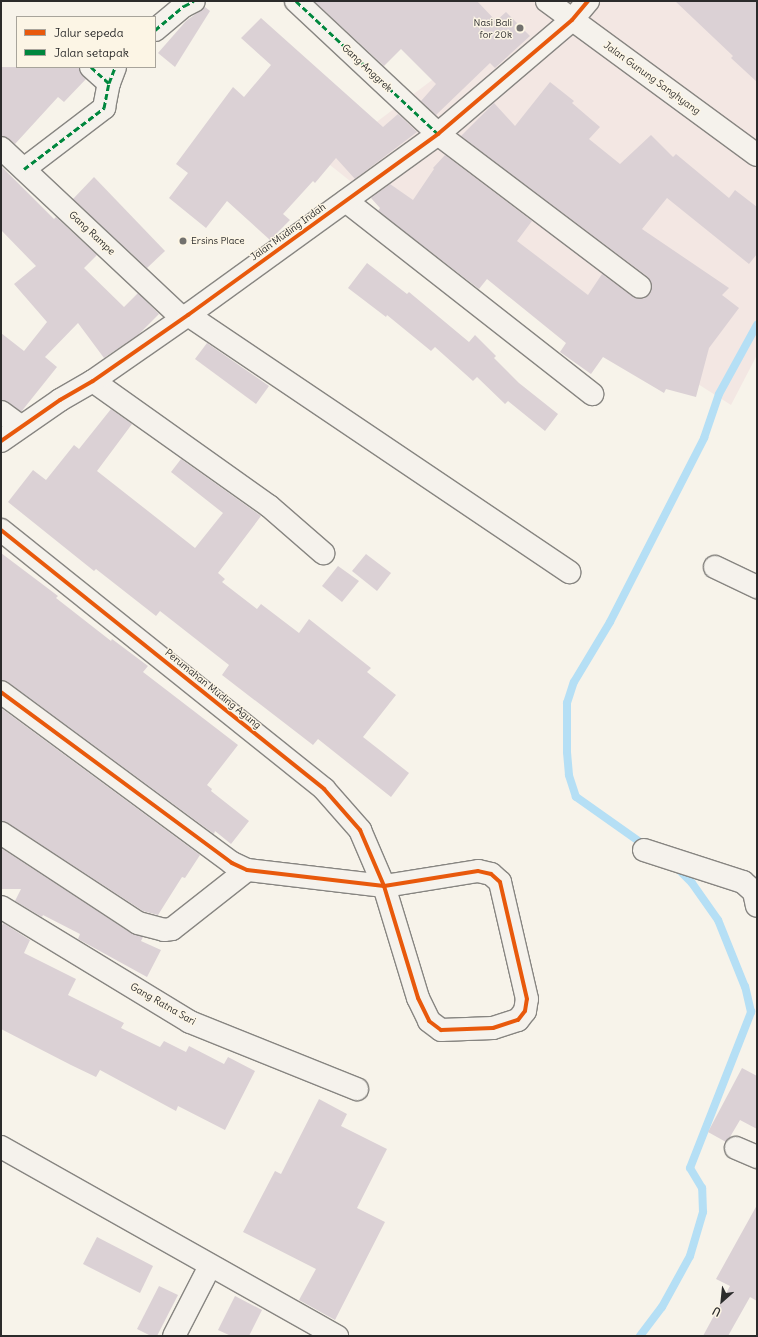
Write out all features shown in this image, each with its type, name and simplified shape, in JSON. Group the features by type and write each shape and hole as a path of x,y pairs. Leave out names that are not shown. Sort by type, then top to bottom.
{"street":[{"path":"156,29 184,6 194,1"},
{"name":"Gang Anggrek","path":"296,1 438,134 640,287"},
{"name":"Jalan Gunung Sanghyang","path":"547,1 757,155"},
{"name":"Jalan Muding Indah","path":"1,441 20,426 92,381 185,316 438,134 572,20 588,1"},
{"path":"24,169 104,108 112,75 94,68"},
{"name":"Gang Rampe","path":"1,148 185,316 569,572"},
{"path":"346,201 592,394"},
{"path":"92,381 268,506 323,553"},
{"path":"1,412 20,426"},
{"name":"Perumahan Muding Agung","path":"1,530 324,789 360,830 384,886 418,998 430,1021 441,1030 493,1028 518,1020 525,1011 527,999 500,882 491,874 478,871 384,886 247,870 232,863 1,692"},
{"path":"715,567 757,587"},
{"path":"1,833 138,923 157,929 172,929 247,870"},
{"path":"644,850 743,882 754,892 757,906"},
{"name":"Gang Ratna Sari","path":"1,907 190,1022 357,1089"},
{"path":"1,1147 210,1266 337,1336"},
{"path":"736,1148 757,1157"},
{"path":"174,1336 210,1266"}],"shaded area":[{"path":"363,1 757,1 757,355 731,405 668,365 379,204 325,161 444,71"}],"building":[{"path":"314,1 477,1 496,21 506,12 530,36 495,68 490,63 436,115 421,101 436,84 401,49 384,66"},
{"path":"675,1 757,1 757,82 731,58 733,56"},
{"path":"205,7 210,11 175,67 158,53 186,21"},
{"path":"261,18 383,127 398,114 417,132 355,179 336,158 315,183 313,181 283,214 290,220 270,240 227,201 206,228 169,198 188,173 176,164 233,87 244,97 271,65 241,38"},
{"path":"1,67 79,68 79,71 86,79 64,102 58,97 15,144 9,139 1,136"},
{"path":"550,82 574,101 572,103 600,127 589,139 620,164 651,135 673,157 676,154 729,198 735,190 757,207 757,254 749,264 667,198 642,229 729,288 722,295 739,308 709,348 696,397 666,389 664,393 603,357 591,374 560,352 566,343 487,279 479,289 378,211 380,208 371,198 390,184 413,200 434,169 433,168 445,155 532,221 517,241 588,295 602,274 633,297 639,299 645,298 650,294 652,288 648,277 461,136 494,103 515,126"},
{"path":"1,166 54,219 56,217 97,255 84,268 124,307 138,293 159,314 138,335 104,358 78,323 45,357 57,367 21,412 8,402 1,400 1,333 24,351 47,322 14,284 36,266 1,230"},
{"path":"94,177 165,251 147,268 73,199"},
{"path":"367,263 407,294 409,292 469,342 475,335 496,356 494,358 519,383 558,414 545,431 508,401 505,404 477,377 473,381 435,347 431,351 387,315 386,317 348,288"},
{"path":"207,343 269,386 256,404 195,359"},
{"path":"111,409 132,424 97,471 195,548 223,513 171,472 181,459 261,516 218,573 225,579 222,582 257,609 261,604 299,633 309,619 371,668 367,672 396,695 363,737 409,773 391,797 318,739 313,745 222,675 229,665 160,611 156,616 96,569 94,571 8,502 33,470 46,480 74,445 79,449"},
{"path":"1,553 58,596 56,598 111,641 112,639 148,666 143,672 238,745 207,785 212,789 211,791 249,821 231,844 215,831 214,834 8,682 1,680"},
{"path":"366,554 391,573 377,591 352,571"},
{"path":"338,566 359,581 342,602 322,586"},
{"path":"1,708 200,855 185,878 182,877 158,915 143,911 8,823 1,821"},
{"path":"1,848 131,933 143,937 141,941 161,950 147,977 78,939 80,934 43,915 42,917 15,901 21,889 1,889"},
{"path":"3,923 30,940 24,953 76,979 68,995 124,1023 121,1028 160,1047 164,1041 186,1052 189,1046 224,1064 228,1057 255,1071 225,1130 178,1106 176,1111 100,1070 96,1077 1,1029 1,928"},
{"path":"742,1068 757,1076 757,1129 740,1120 726,1142 708,1132"},
{"path":"319,1099 347,1114 341,1126 387,1149 357,1208 385,1222 335,1320 299,1300 316,1269 243,1232 275,1171 281,1174"},
{"path":"757,1205 757,1301 750,1297 728,1336 703,1336 730,1286 716,1279"},
{"path":"97,1237 153,1266 140,1293 83,1264"},
{"path":"159,1286 178,1295 157,1336 151,1336 137,1329"},
{"path":"235,1296 262,1310 249,1336 231,1336 218,1330"}],"waterway":[{"path":"647,847 576,797 569,775 567,752 567,703 574,682 610,622 704,438 719,394 757,325"},
{"path":"640,1336 662,1307 690,1256 703,1212 702,1188 690,1168 751,1012 745,987 718,920 692,883 676,867"}],"marked path":[{"path":"156,29 184,6 194,1"},
{"path":"296,1 438,134"},
{"path":"92,68 109,83"},
{"path":"24,169 104,108 109,83 115,68"}],"cycle path":[{"path":"1,441 60,400 93,381 188,315 438,134 572,20 588,1"},
{"path":"1,530 324,789 360,830 384,886 418,998 429,1021 441,1030 493,1028 518,1020 525,1011 527,999 500,882 491,874 478,871 384,886 247,870 232,863 1,692"}],"place":[{"name":"Nasi Bali for 20k","path":"520,28"},
{"name":"Ersins Place","path":"183,241"}]}
